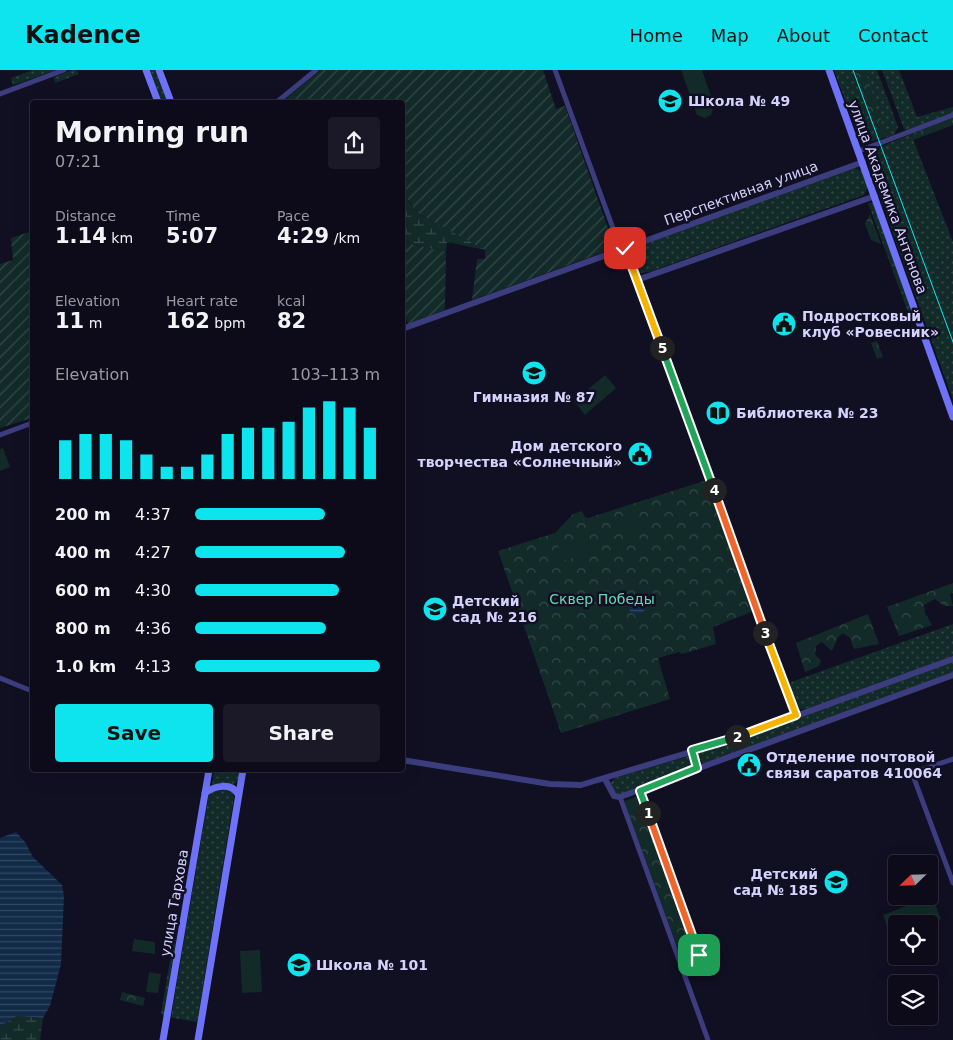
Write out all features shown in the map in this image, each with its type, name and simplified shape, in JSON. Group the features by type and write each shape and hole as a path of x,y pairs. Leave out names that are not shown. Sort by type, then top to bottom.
{"main road":[{"path":"146,70 157,100"},
{"path":"159,70 170,100"},
{"name":"улица Академика Антонова","path":"829,70 953,417"},
{"name":"улица Тархова","path":"163,1040 209,772"},
{"path":"198,1040 242,772"},
{"path":"205,793 212,788 232,787 238,794"}],"street":[{"path":"0,94 64,70"},
{"path":"279,100 316,70"},
{"path":"555,70 623,249 637,280 796,715"},
{"path":"859,151 953,115"},
{"name":"Перспективная улица","path":"405,328 863,162"},
{"path":"637,280 875,196"},
{"path":"0,435 30,424"},
{"path":"405,760 569,786 605,779 727,740 953,659"},
{"path":"605,779 614,796 620,797 953,675"},
{"path":"0,678 30,690"},
{"path":"692,750 697,768"},
{"path":"953,759 912,773 953,883"},
{"path":"640,791 699,955 680,963"},
{"path":"620,797 708,1040"}],"green space":[{"path":"33,70 57,70 13,85 11,78"},
{"path":"76,70 79,74 55,83 54,77"},
{"path":"150,70 155,70 166,100 161,100"},
{"path":"321,70 543,70 556,109 565,106 615,248 472,300 477,259 485,259 485,250 416,212 405,195 405,100 284,100"},
{"path":"681,70 702,70 714,105 711,115 705,118 697,115"},
{"path":"834,70 877,70 898,127 894,135 866,143 860,140"},
{"path":"855,70 865,70 873,94 872,97 884,128 888,133 884,136 878,131"},
{"path":"882,70 899,70 917,117 953,107 953,114 908,131 904,129"},
{"path":"953,118 953,125 913,140 911,134"},
{"path":"911,134 953,242 953,400 868,164 870,155 885,145"},
{"path":"854,168 862,171 868,187 864,195 649,272 638,273 629,252 631,249"},
{"path":"405,196 416,212 486,250 447,242 446,252 414,245 405,239"},
{"path":"868,203 873,203 913,314 910,318"},
{"path":"870,214 881,244 871,240 865,224"},
{"path":"30,232 30,419 0,428 0,264 13,260 11,238"},
{"path":"405,240 414,245 446,252 445,310 408,324 405,314"},
{"path":"888,244 909,310 884,245"},
{"path":"877,341 883,357 877,359 871,343"},
{"path":"605,375 616,388 585,415 574,401"},
{"path":"3,448 10,467 0,471 0,449"},
{"name":"Сквер Победы","path":"707,480 754,611 713,627 716,644 682,654 679,652 658,658 670,699 561,733 498,551 555,533 573,514 582,511 585,517 588,518"},
{"path":"631,513 638,534 627,538 620,517"},
{"path":"589,536 594,551 563,561 558,546"},
{"path":"953,583 953,593 950,594 953,606 944,606 935,599 924,605 925,613 932,625 899,636 887,607"},
{"path":"868,614 879,644 854,649 850,638 843,633 838,637 832,651 822,642 816,646 815,654 821,661 819,666 805,672 796,643"},
{"path":"953,624 953,656 806,709 800,709 789,688 791,682"},
{"path":"953,662 953,672 704,763 697,757 697,752"},
{"path":"689,756 693,765 691,768 639,789 616,795 610,783 615,778"},
{"path":"214,772 240,772 238,781 233,785 212,786"},
{"path":"226,788 233,793 234,797 197,1022 173,1018 171,1017 209,794 210,791"},
{"path":"639,796 696,952 681,957 624,801"},
{"path":"909,905 936,905 941,919 938,920 938,915 888,915 888,929 883,915"},
{"path":"174,937 176,940 164,1016 161,1013"},
{"path":"134,939 155,942 155,954 132,951"},
{"path":"260,950 262,992 242,993 240,951"},
{"path":"149,972 161,974 158,993 146,992"},
{"path":"122,992 145,998 143,1006 120,1000"},
{"path":"17,1016 43,1018 40,1040 0,1040 0,1026"}],"water":[{"path":"637,599 645,607 637,615 629,607"},
{"path":"16,832 25,842 33,857 62,885 64,896 61,964 50,1006 43,1018 17,1016 0,1026 0,838"}],"tram line":[{"path":"853,70 953,342"}],"place":[{"name":"Школа № 49","path":"670,101"},
{"name":"Подростковый клуб «Ровесник»","path":"784,324"},
{"name":"Гимназия № 87","path":"534,373"},
{"name":"Библиотека № 23","path":"718,413"},
{"name":"Дом детского творчества «Солнечный»","path":"640,454"},
{"name":"Детский сад № 216","path":"435,609"},
{"name":"Отделение почтовой связи саратов 410064","path":"749,765"},
{"name":"Детский сад № 185","path":"836,882"},
{"name":"Школа № 101","path":"299,965"}],"route":[{"path":"625,248 679,397 710,475 796,715 727,740 692,750 697,768 640,791 699,955"}]}
